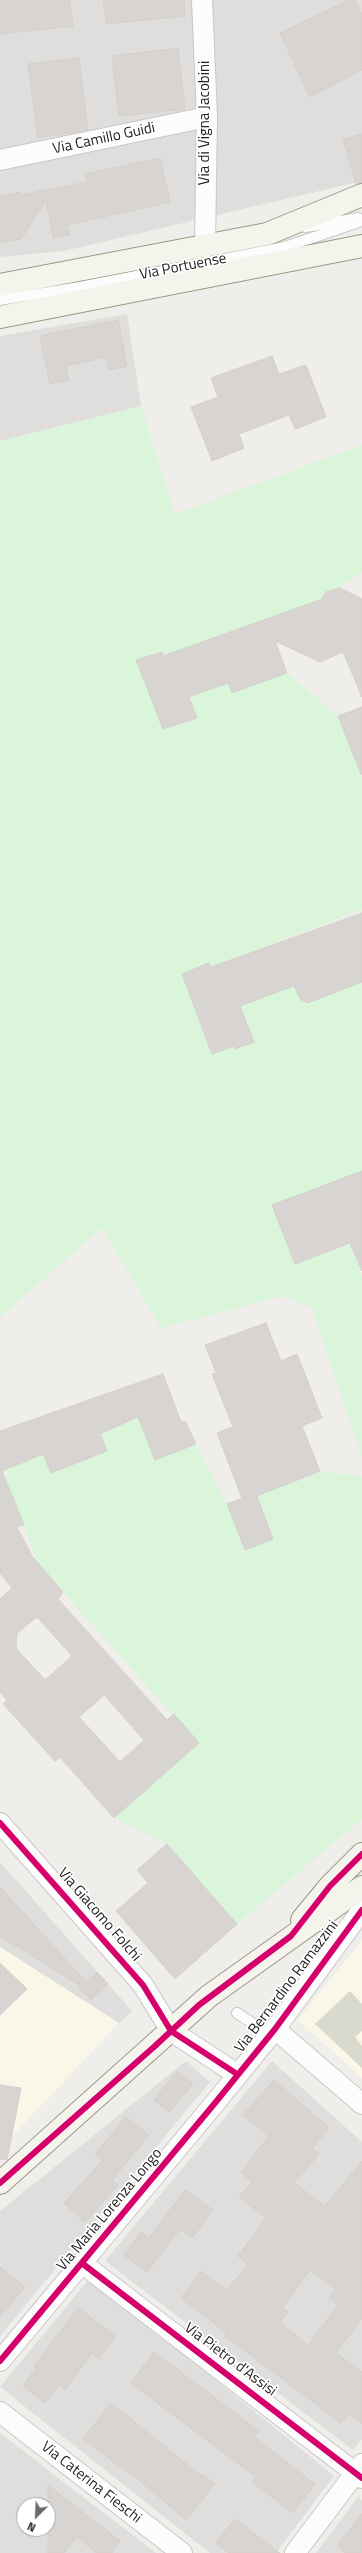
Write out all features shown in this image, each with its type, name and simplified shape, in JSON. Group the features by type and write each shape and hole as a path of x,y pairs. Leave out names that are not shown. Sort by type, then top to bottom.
{"main road":[{"name":"Via Portuense","path":"0,285 267,234 362,195"},
{"name":"Via Portuense","path":"0,317 362,246"},
{"name":"Via Bernardino Ramazzini","path":"291,1936 330,1886 362,1854"},
{"name":"Via Bernardino Ramazzini","path":"0,2183 209,1996 291,1936 362,1887"}],"street":[{"name":"Via di Vigna Jacobini","path":"202,0 208,117 205,247"},
{"name":"Via Camillo Guidi","path":"0,160 208,117"},
{"name":"Via Giacomo Folchi","path":"0,1822 143,1985 170,2031"},
{"name":"Via Bernardino Ramazzini","path":"170,2031 237,2074 272,2032 362,1910"},
{"path":"272,2032 362,2104"},
{"name":"Via Maria Lorenza Longo","path":"0,2361 83,2264 237,2074"},
{"name":"Via Pietro d'Assisi","path":"83,2264 360,2471"},
{"name":"Via Caterina Fieschi","path":"0,2412 182,2553"},
{"path":"295,2553 360,2471"}],"lane":[{"name":"Via Portuense","path":"267,234 362,217"},
{"name":"Via Portuense","path":"0,300 88,286 285,247 362,221"},
{"path":"237,2014 272,2032"}],"shaded area":[{"path":"0,0 362,0 362,181 64,251 0,257"},
{"path":"127,314 141,406 0,441 0,336"},
{"path":"0,1862 132,2011 119,2023 0,1947"},
{"path":"362,1940 362,2078 298,2020"},
{"path":"0,1947 119,2023 0,2149"},
{"path":"350,1991 362,2004 362,2031 355,2037 362,2046 362,2068 315,2024"},
{"path":"186,2061 210,2082 0,2336 0,2211"},
{"path":"272,2061 362,2142 362,2439 353,2450 105,2261"},
{"path":"90,2278 334,2476 276,2553 210,2553 0,2387"},
{"path":"0,2433 156,2553 0,2553"},
{"path":"358,2497 362,2500 362,2553 316,2553"}],"green space":[{"path":"141,406 175,514 362,445 362,572 322,599 163,656 161,652 136,660 163,729 197,718 189,697 228,683 233,693 287,673 338,716 362,777 362,910 211,967 182,974 212,1054 234,1046 236,1049 254,1042 240,1006 294,986 300,999 308,1003 362,982 362,1171 273,1205 295,1263 350,1245 362,1276 362,1457 312,1308 283,1296 161,1328 102,1228 0,1317 0,441"},
{"path":"138,1417 155,1460 196,1444 227,1504 245,1550 273,1539 257,1496 320,1471 362,1476 362,1819 237,1924 167,1844 114,1818 198,1743 39,1565 5,1477 9,1468 43,1454 51,1473 107,1451 100,1434"}],"building":[{"path":"0,0 70,0 73,26 0,34"},
{"path":"103,0 184,0 185,16 106,24"},
{"path":"349,0 355,0 362,14 362,70 310,97 280,33"},
{"path":"178,48 185,109 119,116 112,56"},
{"path":"79,58 88,130 38,138 28,64"},
{"path":"362,134 362,183 356,184 343,139"},
{"path":"160,158 170,202 67,225 69,235 53,238 46,200 21,239 0,243 0,196 20,192 21,195 87,182 85,174"},
{"path":"118,320 127,366 109,370 106,357 66,366 69,380 50,384 40,336"},
{"path":"272,356 279,374 306,365 326,417 295,429 289,415 239,434 244,448 212,461 191,407 218,397 211,378"},
{"path":"340,588 362,599 362,697 343,652 320,662 275,641 287,673 232,693 228,683 189,697 197,718 163,729 136,660 162,652 163,656 322,599 326,592"},
{"path":"362,707 362,774 361,774 338,716"},
{"path":"362,913 362,982 308,1003 300,999 294,986 240,1006 254,1042 235,1049 234,1046 212,1054 182,974 209,963 211,967"},
{"path":"362,1171 362,1271 350,1243 295,1264 272,1205"},
{"path":"266,1323 281,1361 297,1354 322,1418 302,1426 320,1471 257,1496 273,1539 245,1550 227,1504 242,1498 217,1433 233,1427 212,1374 216,1373 205,1345"},
{"path":"163,1374 181,1422 185,1421 196,1444 155,1460 138,1417 100,1434 107,1451 51,1473 43,1454 2,1471 24,1525 17,1527 32,1556 63,1592 58,1599 167,1720 174,1714 199,1743 114,1818 60,1757 55,1761 3,1704 7,1700 0,1692 0,1599 12,1588 0,1573 0,1431","holes":["37,1617 72,1656 45,1680 16,1648 17,1633","104,1695 144,1740 120,1762 79,1717"]},
{"path":"167,1844 237,1924 175,1979 116,1911 148,1883 137,1870"},
{"path":"0,1887 86,1982 97,1972 108,1984 91,2000 79,1988 81,1986 0,1936"},
{"path":"0,1963 27,1989 0,2015"},
{"path":"177,2072 193,2084 169,2112 154,2100"},
{"path":"274,2080 329,2128 312,2148 319,2154 294,2183 325,2206 362,2161 362,2318 336,2353 362,2372 362,2424 348,2413 341,2423 225,2336 227,2333 181,2298 201,2271 227,2291 248,2264 238,2256 266,2218 239,2197 252,2182 241,2172 269,2136 243,2115","holes":["310,2270 336,2289 329,2298 338,2305 308,2345 280,2322 288,2312 282,2308"]},
{"path":"0,2085 21,2088 7,2160 0,2159"},
{"path":"126,2117 149,2135 112,2180 118,2185 85,2222 64,2203 103,2160 95,2154"},
{"path":"185,2190 213,2210 192,2238 180,2229 147,2272 124,2255 141,2232 149,2238"},
{"path":"0,2267 25,2287 0,2317"},
{"path":"78,2308 116,2336 99,2359 92,2353 65,2390 59,2385 45,2403 23,2386 36,2368 34,2366"},
{"path":"154,2352 259,2431 254,2437 315,2484 293,2513 252,2482 256,2477 131,2383"},
{"path":"110,2404 114,2405 201,2476 202,2474 215,2484 186,2520 145,2485 83,2439"},
{"path":"48,2485 120,2541 112,2553 97,2553 77,2537 64,2553 48,2553 48,2537 56,2537 56,2497 48,2497"},
{"path":"362,2514 362,2553 346,2553 337,2546"},
{"path":"235,2519 280,2553 229,2553 216,2543"}],"cycle path":[{"path":"0,1823 143,1985 171,2031 237,2074"},
{"path":"0,2183 155,2046 199,2005 291,1936 330,1886 362,1854"},
{"path":"0,2361 275,2029 362,1910"},
{"path":"83,2264 362,2478"}]}
